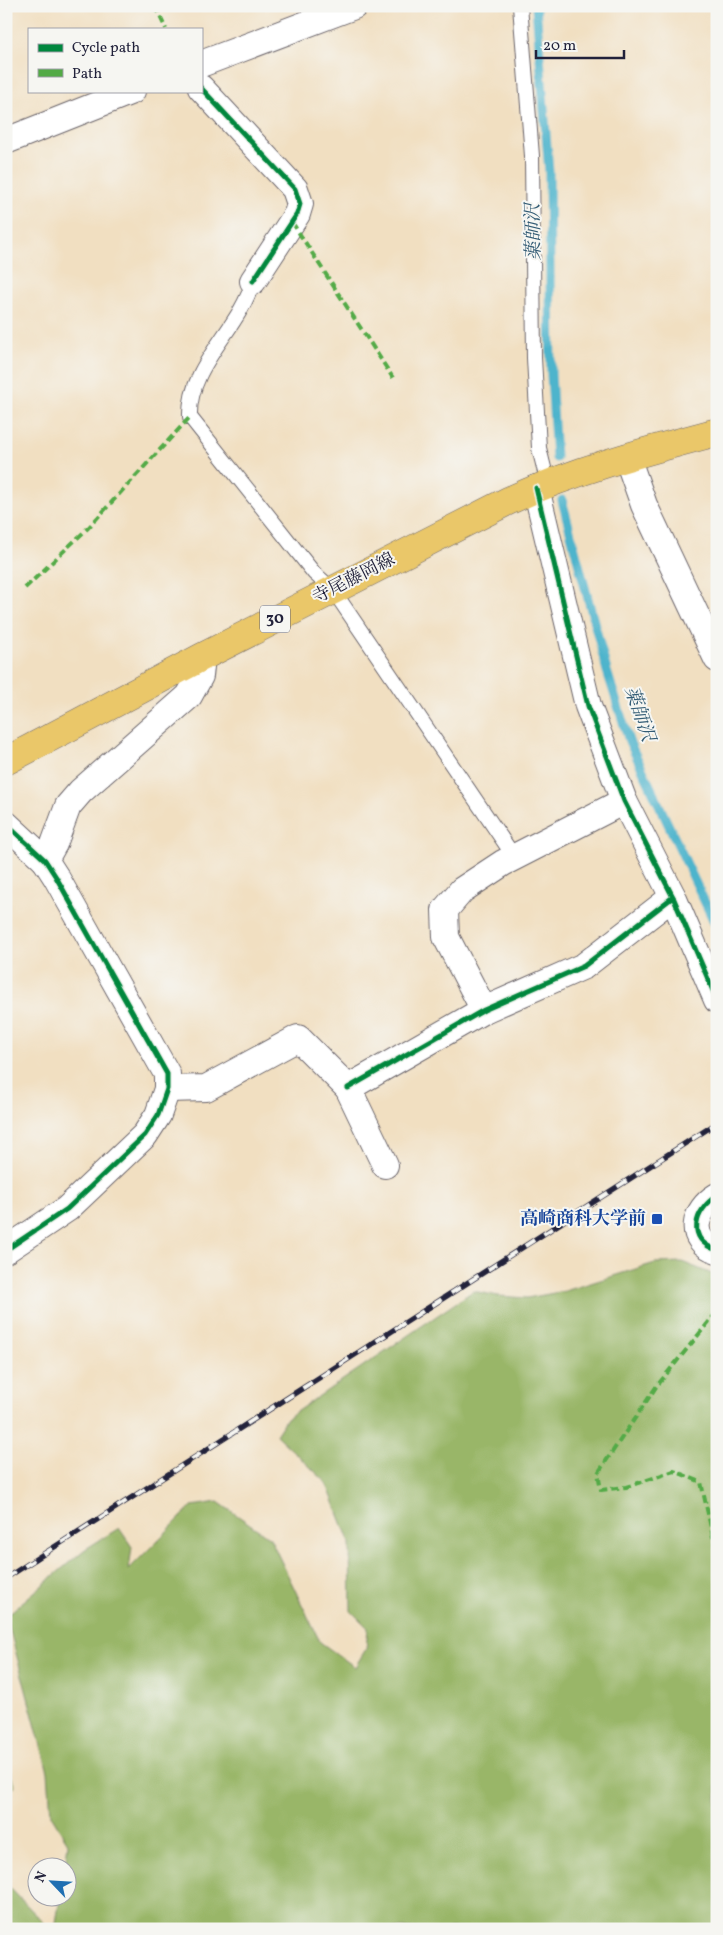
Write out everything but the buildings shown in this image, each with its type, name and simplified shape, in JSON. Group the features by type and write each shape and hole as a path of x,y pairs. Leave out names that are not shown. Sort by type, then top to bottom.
{"main road":[{"name":"寺尾藤岡線","path":"6,761 202,657 542,486 627,457 717,432"}],"street":[{"path":"202,64 354,6"},
{"path":"202,89 296,189 300,204 298,214 253,282"},
{"path":"6,141 129,92"},
{"path":"627,457 644,505 717,659"},
{"path":"542,486 588,706 624,801 673,897 717,1000"},
{"path":"45,860 54,844 68,806 81,791 189,696 200,676 202,657"},
{"path":"484,1010 446,937 445,910 462,890 515,858 624,801"},
{"path":"6,824 45,860 56,877 167,1074 167,1089 158,1115 145,1135 67,1209 6,1250"},
{"path":"348,1088 484,1010 584,966 673,897"},
{"path":"167,1089 206,1088 298,1038 348,1088 385,1165"},
{"path":"717,1196 706,1203 696,1218 696,1228 701,1239 710,1248 717,1250"}],"lane":[{"path":"520,6 532,156 534,358 542,486"},
{"path":"253,282 248,298 203,370 190,404 190,417 314,573 333,590 515,858"}],"green space":[{"path":"682,1262 717,1276 717,1929 55,1929 58,1908 78,1908 78,1858 66,1858 68,1843 51,1815 48,1772 6,1616 84,1550 119,1528 132,1547 129,1569 192,1506 218,1502 270,1538 320,1642 355,1667 366,1649 368,1628 351,1611 350,1543 326,1482 276,1435 287,1418 473,1291 498,1296 527,1298 565,1291 655,1263"},
{"path":"6,1760 15,1787 6,1790"},
{"path":"6,1884 50,1929 6,1929"}],"waterway":[{"name":"薬師沢","path":"536,6 549,172 551,374 556,458"},
{"name":"薬師沢","path":"562,500 607,671 629,741 717,928"}],"railway":[{"path":"6,1578 717,1123"}],"marked path":[{"path":"155,6 166,28"},
{"path":"292,222 393,378"},
{"path":"25,588 88,528 190,417"},
{"path":"717,1312 656,1387 598,1473 601,1490 626,1487 674,1471 701,1482 717,1555"}],"cycle path":[{"path":"202,89 295,189 300,204 297,214 253,281"},
{"path":"536,488 588,706 624,801 673,897 717,1000"},
{"path":"6,824 45,860 56,877 167,1074 167,1089 158,1115 145,1135 67,1209 6,1250"},
{"path":"348,1088 484,1010 584,966 673,897"},
{"path":"717,1196 703,1209 697,1224 697,1232 701,1239 707,1245 717,1250"}],"place":[{"name":"高崎商科大学前","path":"657,1219"}]}
